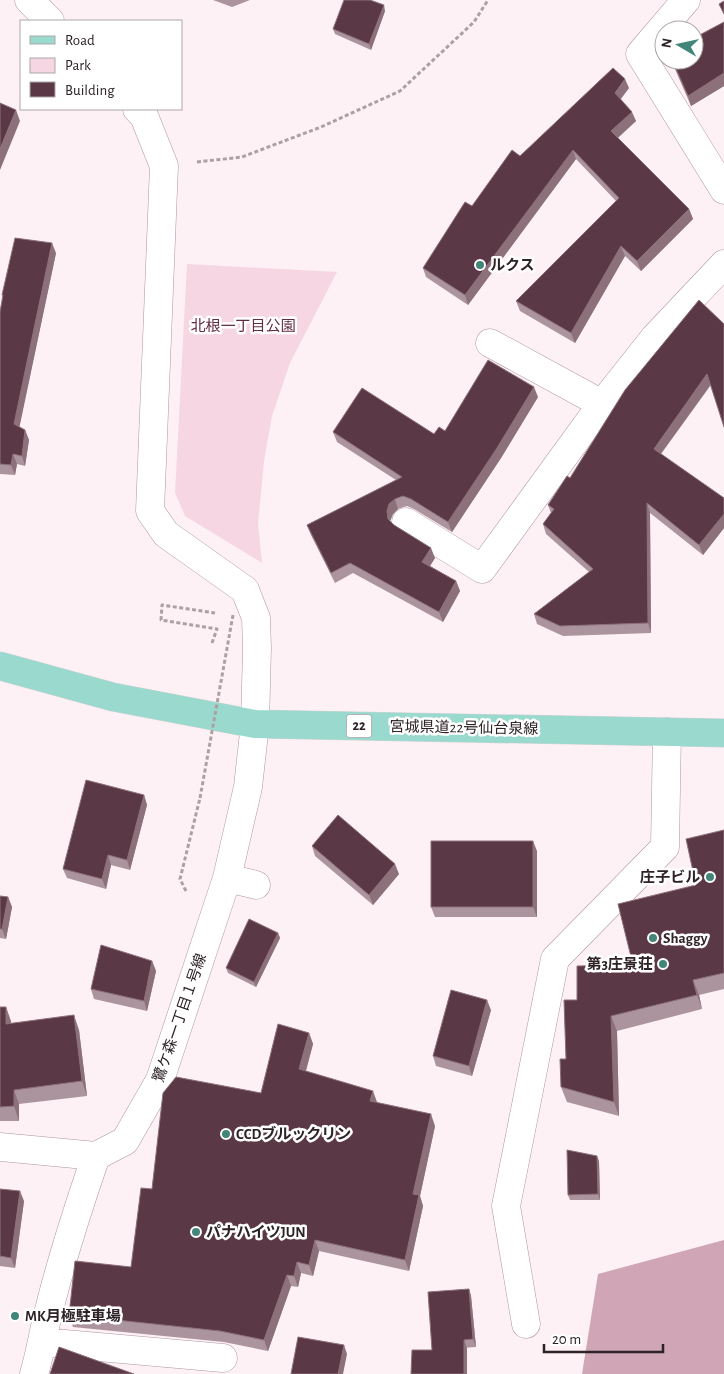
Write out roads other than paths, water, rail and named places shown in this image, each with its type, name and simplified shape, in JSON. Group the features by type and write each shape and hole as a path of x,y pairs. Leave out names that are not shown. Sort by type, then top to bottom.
{"main road":[{"name":"宮城県道22号仙台泉線","path":"0,666 113,697 255,724 724,733"}],"street":[{"path":"29,0 49,20"},
{"path":"686,0 640,54 724,190"},
{"name":"鷺ケ森一丁目１号線","path":"96,1156 125,1141 160,1080 227,878 248,787 255,724 256,618 245,590 166,534 150,510 164,166 144,116 138,110"},
{"path":"406,522 482,570 602,404 655,337 724,264"},
{"path":"490,343 602,404"},
{"path":"526,1324 506,1206 556,959 665,846 667,732"},
{"path":"227,878 256,886"},
{"path":"0,1147 96,1156 74,1222 47,1315 34,1374"},
{"path":"42,1342 223,1358"}],"place":[{"name":"ルクス","path":"480,265"},
{"name":"庄子ビル","path":"710,877"},
{"name":"Shaggy","path":"653,938"},
{"name":"第3庄景荘","path":"663,964"},
{"name":"CCDブルックリン","path":"226,1134"},
{"name":"パナハイツJUN","path":"196,1232"},
{"name":"MK月極駐車場","path":"15,1316"}],"park label":[{"name":"北根一丁目公園","path":"243,326"}]}
